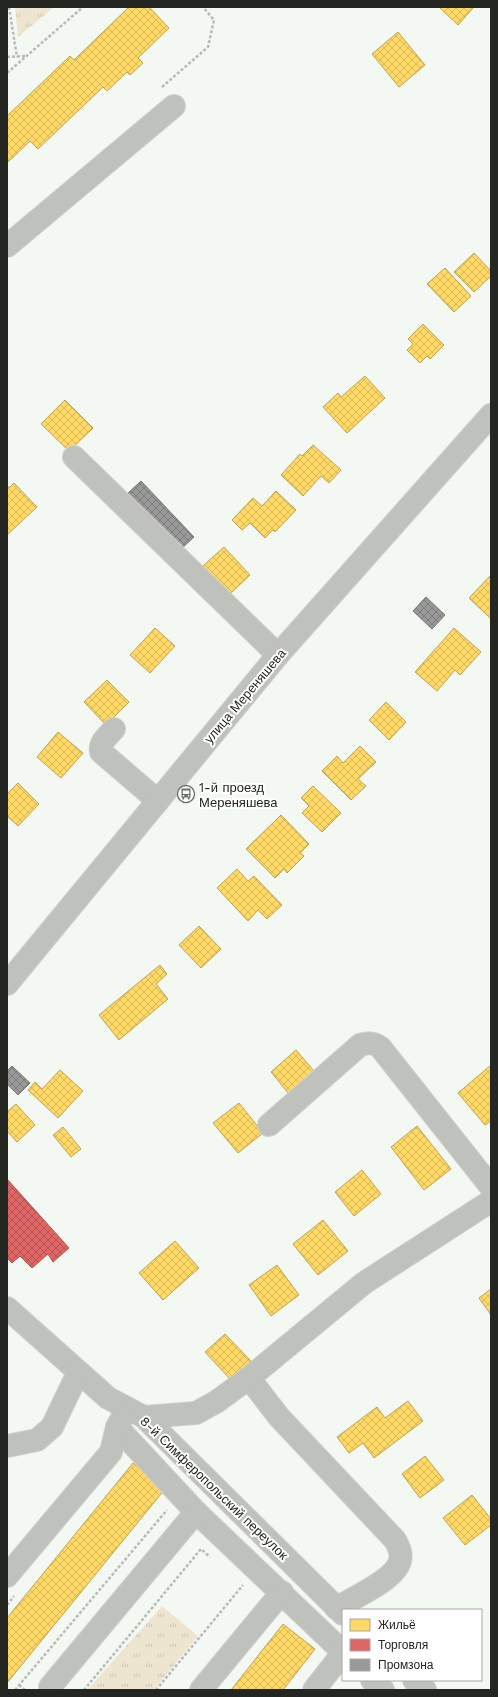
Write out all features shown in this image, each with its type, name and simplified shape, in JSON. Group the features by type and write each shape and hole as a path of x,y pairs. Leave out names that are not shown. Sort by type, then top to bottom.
{"street":[{"path":"7,246 174,106"},
{"name":"улица Мереняшева","path":"7,984 278,655 491,415"},
{"path":"74,457 278,655"},
{"path":"114,728 101,743 101,752 158,801"},
{"path":"269,1125 360,1045 375,1043 380,1047 491,1187"},
{"path":"12,1585 111,1452 117,1427 123,1416 134,1412 196,1413 249,1378 364,1283 491,1201"},
{"name":"8-й Симферопольский переулок","path":"7,1308 78,1373 108,1398 134,1412 340,1611"},
{"path":"7,1445 37,1440 52,1427 78,1373"},
{"path":"249,1378 279,1417 396,1540 400,1551 400,1561 396,1570 343,1609"},
{"path":"117,1427 196,1512 282,1592 342,1651"},
{"path":"50,1690 50,1687 196,1512"},
{"path":"201,1690 282,1592"},
{"path":"314,1690 342,1653"},
{"path":"373,1681 383,1690"},
{"path":"415,1681 425,1690"}],"path":[{"path":"9,7 17,56"},
{"path":"7,73 83,7"},
{"path":"7,57 27,56"},
{"path":"15,1690 168,1508"},
{"path":"84,1690 201,1549 213,1559"},
{"path":"156,1690 243,1585 237,1580"},
{"path":"7,1605 12,1585"},
{"path":"19,1685 25,1690"}],"green space":[{"path":"15,7 54,7 18,37"},
{"path":"162,1606 198,1636 154,1690 87,1690"}],"building: Жильё":[{"path":"129,7 149,7 169,28 138,58 143,63 130,75 127,72 107,91 103,87 38,149 30,141 7,163 7,116 70,56 74,60"},
{"path":"474,7 458,25 440,8"},
{"path":"398,32 425,65 399,87 372,54"},
{"path":"474,253 491,271 491,276 474,292 454,272"},
{"path":"445,268 471,296 454,312 427,284"},
{"path":"423,324 444,345 430,359 427,356 420,363 407,350 413,344 408,339"},
{"path":"365,376 385,398 347,433 323,407 338,393 341,397"},
{"path":"65,400 93,428 69,451 41,424"},
{"path":"313,445 341,470 329,483 321,476 303,496 281,475 300,454 302,456"},
{"path":"14,483 37,507 8,534 7,487 10,487"},
{"path":"276,491 296,510 275,532 273,530 265,538 250,523 242,530 232,520 253,498 262,506"},
{"path":"224,547 250,575 230,594 203,566"},
{"path":"491,575 491,619 469,598"},
{"path":"155,628 175,646 150,673 130,655"},
{"path":"454,628 481,652 460,675 455,670 437,691 415,672"},
{"path":"107,680 129,702 106,725 84,702"},
{"path":"386,702 406,722 389,740 369,720"},
{"path":"58,732 83,753 61,778 37,757"},
{"path":"360,746 376,762 358,779 366,786 351,800 322,771 337,756 343,763"},
{"path":"18,783 39,804 18,826 7,816 7,794"},
{"path":"313,786 341,813 322,832 302,813 309,806 301,798"},
{"path":"281,815 309,844 300,853 304,856 287,873 284,869 275,878 246,849"},
{"path":"237,869 248,881 254,876 282,905 267,919 258,910 248,921 217,888"},
{"path":"199,926 221,949 201,968 179,945"},
{"path":"160,965 167,974 156,984 168,999 119,1040 99,1015"},
{"path":"296,1050 314,1071 289,1094 271,1072"},
{"path":"491,1065 491,1121 485,1125 458,1093"},
{"path":"60,1070 83,1091 58,1118 28,1090 35,1082 42,1089"},
{"path":"239,1103 263,1133 238,1153 213,1123"},
{"path":"16,1104 35,1125 17,1142 7,1131 7,1112"},
{"path":"417,1126 451,1169 424,1190 391,1147"},
{"path":"63,1127 81,1149 71,1157 53,1135"},
{"path":"362,1170 381,1194 354,1216 335,1192"},
{"path":"323,1220 348,1251 318,1275 293,1244"},
{"path":"175,1241 199,1268 163,1300 139,1273"},
{"path":"277,1265 299,1295 271,1316 249,1285"},
{"path":"491,1289 491,1315 479,1298"},
{"path":"225,1334 251,1361 231,1380 205,1352"},
{"path":"408,1401 423,1421 374,1458 363,1443 349,1453 337,1437 377,1407 385,1418"},
{"path":"425,1456 444,1480 420,1498 402,1474"},
{"path":"133,1463 165,1489 7,1683 7,1618"},
{"path":"472,1495 491,1519 491,1525 465,1545 443,1518"},
{"path":"283,1624 315,1649 283,1690 231,1690"}],"building: Торговля":[{"path":"7,1179 69,1248 53,1262 48,1254 32,1268 20,1256 12,1263 7,1258"}],"building: Промзона":[{"path":"141,481 194,537 180,550 127,494"},
{"path":"426,597 445,615 432,629 413,611"},
{"path":"12,1066 30,1083 18,1095 7,1084 7,1071"}],"place":[{"name":"1-й проезд Мереняшева","path":"186,794"}]}
